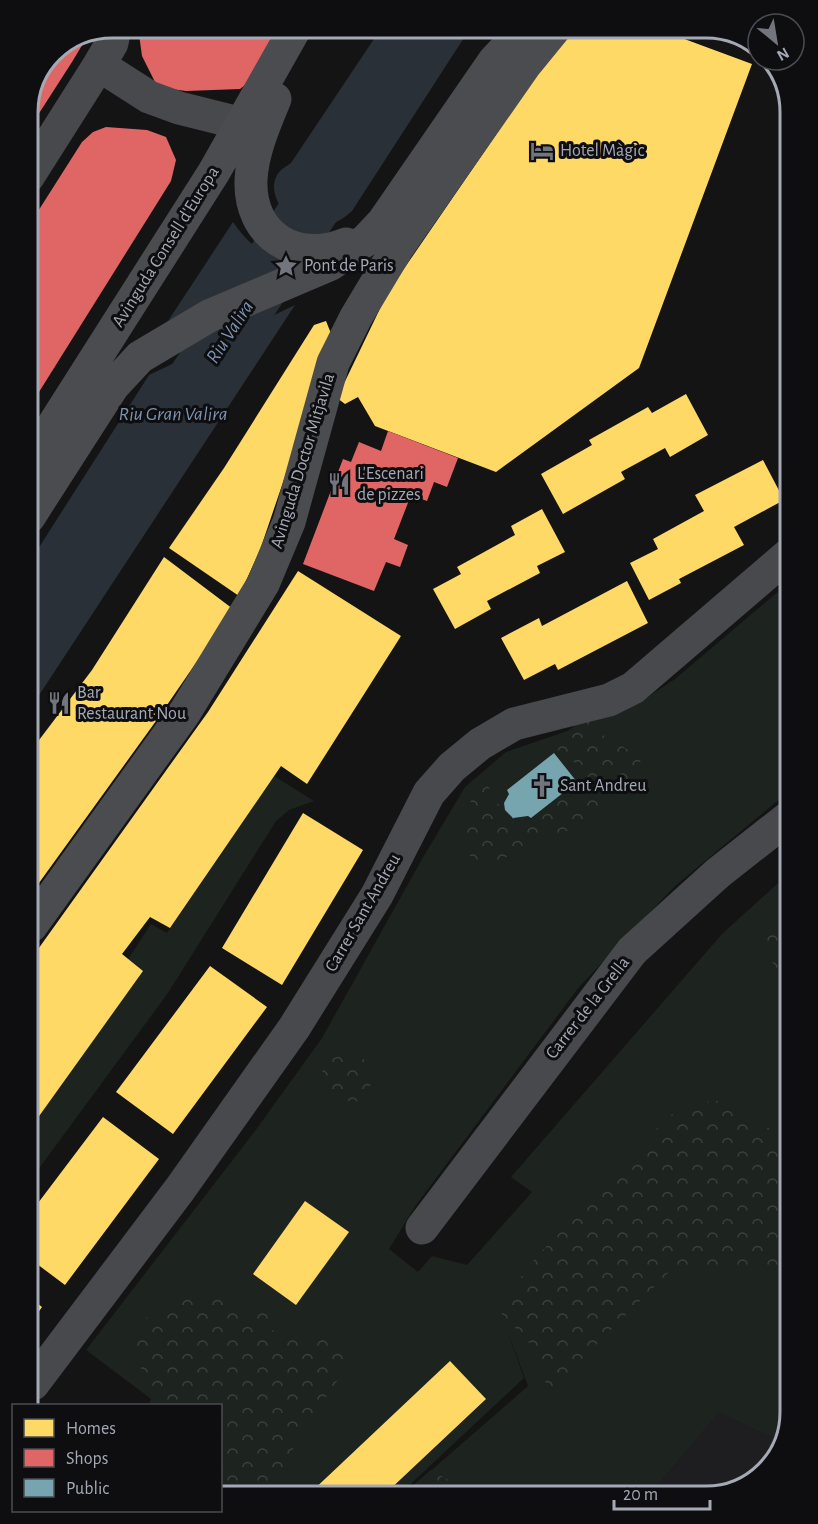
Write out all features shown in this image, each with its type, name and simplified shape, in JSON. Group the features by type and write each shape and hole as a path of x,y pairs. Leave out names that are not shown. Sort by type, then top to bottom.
{"main road":[{"name":"Avinguda Consell d'Europa","path":"38,449 243,124 290,37"},
{"path":"299,37 258,147 251,179 254,206 269,232 278,240 289,247 309,251 327,251 361,238 383,222"},
{"path":"38,503 113,386 140,357 209,316 331,264 366,240 383,222 494,61 516,38"},
{"name":"Avinguda Doctor Mitjavila","path":"37,917 185,712 263,584 289,522 333,363 356,317 398,247 525,65 547,38"}],"street":[{"path":"38,160 99,65 113,37"},
{"path":"99,65 149,97 178,108 243,124"},
{"name":"Carrer Sant Andreu","path":"37,1379 180,1189 294,1028 377,895 429,793 452,767 480,744 514,724 609,700 633,688 780,562"},
{"name":"Carrer de la Grella","path":"422,1228 632,951 718,873 780,824"}],"shaded area":[{"path":"718,1412 780,1413 777,1436 773,1445 762,1461 743,1477 721,1485 657,1486"}],"green space":[{"path":"780,590 780,799 675,886 579,987 416,1205 389,1249 418,1272 432,1256 467,1265 532,1192 511,1177 722,934 780,881 780,1422 776,1439 719,1412 657,1486 413,1486 528,1386 507,1330 524,1378 409,1486 222,1486 222,1404 149,1404 151,1399 86,1350 255,1131 322,1038 465,787 506,752 573,729 640,702 675,679"},
{"path":"585,718 601,734 642,758 626,792 576,827 497,861 476,867 462,839 471,800 484,778 497,803 519,819 546,814 584,777 569,755 548,746"},
{"path":"274,776 314,801 289,810 276,821 168,993 37,1171 37,1119 140,973 125,964 151,924 167,933"},
{"path":"776,926 780,932 780,974 761,945"},
{"path":"351,1054 377,1065 365,1102 338,1100 322,1090 323,1060"},
{"path":"727,1100 780,1135 780,1272 671,1270 549,1392 534,1348 499,1311 530,1264 661,1124 684,1104"},
{"path":"187,1289 242,1306 269,1306 274,1335 345,1341 342,1374 294,1443 286,1486 222,1486 222,1404 163,1404 137,1362 134,1327"},
{"path":"431,1470 459,1486 412,1486"}],"water":[{"path":"375,37 464,38 352,211 340,220 320,228 306,227 288,216 281,208 276,199 275,180 280,171 291,163"},
{"path":"233,222 255,246 282,263 168,321"},
{"name":"Riu Gran Valira","path":"295,305 38,697 38,549 149,375"}],"building: Homes":[{"path":"563,38 682,38 746,62 746,72 749,72 639,368 496,472 375,426 358,397 345,404 337,398 388,292"},
{"path":"326,321 332,336 260,550 239,596 169,548 224,468 314,325"},
{"path":"686,394 708,435 670,457 665,448 621,472 625,479 563,514 541,474 592,445 589,440 648,407 652,413"},
{"path":"763,460 780,492 780,502 734,527 744,545 679,579 681,583 649,600 630,563 658,549 653,539 704,511 695,495"},
{"path":"542,509 565,552 537,566 540,573 487,601 491,609 455,629 433,589 461,574 457,567 515,535 511,526"},
{"path":"164,557 233,609 156,721 37,885 38,742 92,670"},
{"path":"298,571 401,636 307,784 281,766 170,928 150,917 122,954 143,971 37,1119 37,950 208,712"},
{"path":"627,581 648,623 558,670 555,664 524,680 501,638 539,618 542,626"},
{"path":"303,813 363,850 282,985 222,948"},
{"path":"210,966 267,1007 173,1134 116,1092"},
{"path":"103,1117 159,1159 65,1285 37,1264 37,1204"},
{"path":"305,1201 349,1232 296,1305 253,1274"},
{"path":"37,1303 42,1307 37,1314"},
{"path":"450,1361 486,1399 394,1486 318,1486"}],"building: Shops":[{"path":"139,37 272,37 254,78 240,89 186,91 164,88 156,84 142,56"},
{"path":"83,43 38,115 40,93 45,79 63,56"},
{"path":"106,127 147,130 166,137 176,160 171,181 38,394 38,211 82,142 93,132"},
{"path":"388,431 458,458 447,487 434,482 427,501 411,495 394,539 408,545 400,567 386,562 374,591 303,564 343,459 351,462 359,442 381,451"}],"building: Public":[{"name":"Sant Andreu","path":"554,753 577,782 531,818 528,816 513,818 505,810 504,803 509,794 507,790"}],"waterway":[{"name":"Riu Valira","path":"178,408 345,156"}],"place":[{"name":"Hotel Màgic","path":"542,151"},
{"name":"Pont de Paris","path":"286,266"},
{"name":"L'Escenari de pizzes","path":"339,484"},
{"name":"Bar Restaurant Nou","path":"59,703"},
{"name":"Sant Andreu","path":"542,786"}]}
